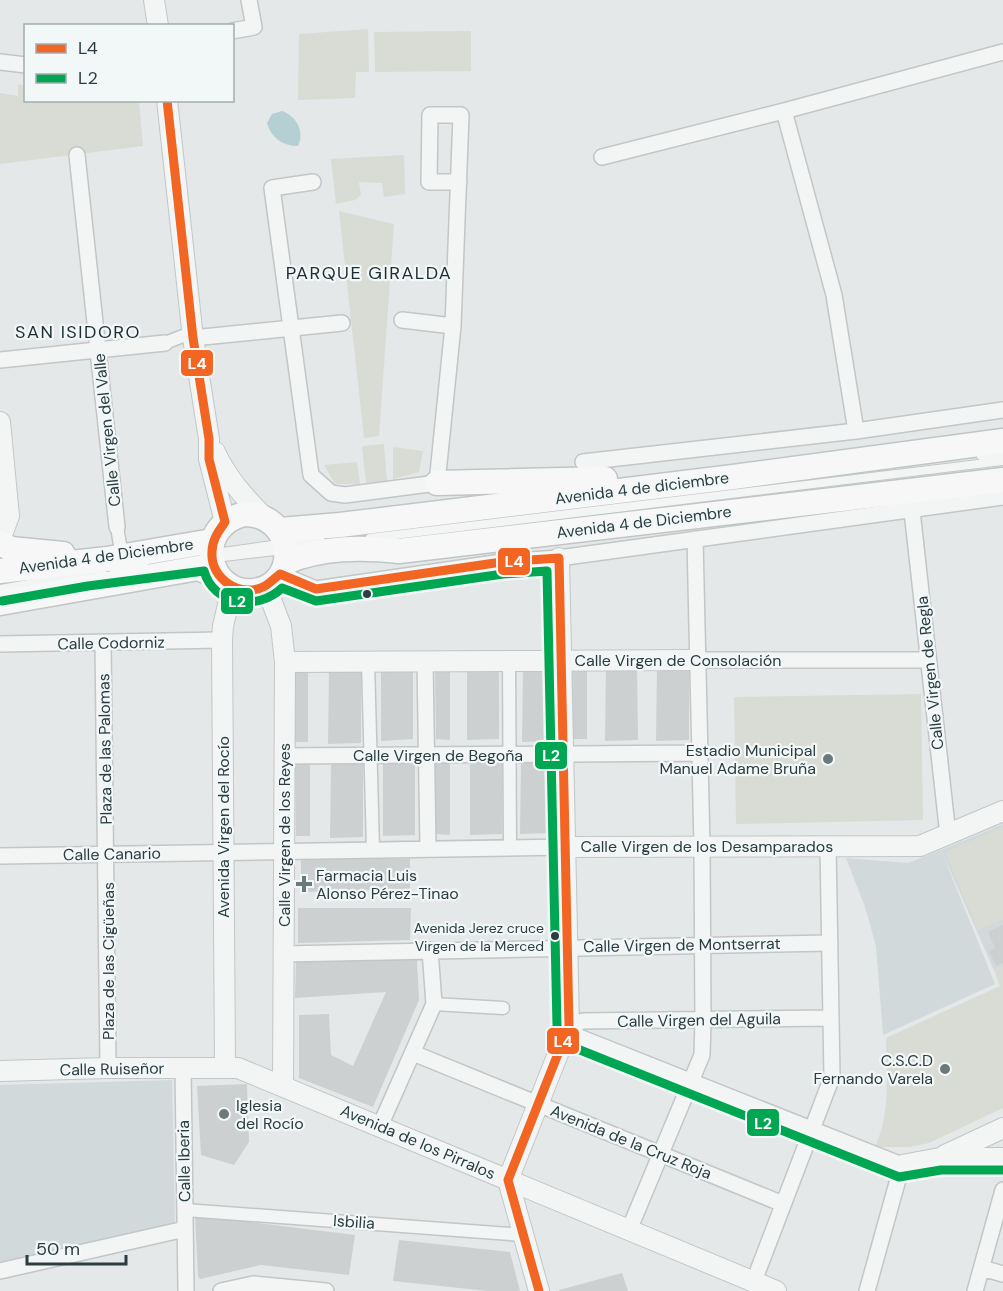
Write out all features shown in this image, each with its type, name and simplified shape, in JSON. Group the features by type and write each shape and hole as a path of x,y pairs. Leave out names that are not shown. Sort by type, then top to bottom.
{"main road":[{"name":"Avenida 4 de diciembre","path":"278,552 340,525 1000,447"},
{"path":"437,483 733,477"},
{"name":"Avenida 4 de Diciembre","path":"278,552 305,554 368,548 399,551 1003,480"},
{"path":"244,514 278,552 255,591 243,591 216,556 244,514"},
{"path":"0,541 11,549 64,554 116,554"},
{"name":"Avenida 4 de Diciembre","path":"0,571 116,554 216,556"},
{"name":"Avenida 4 de Diciembre","path":"0,603 198,568 216,556"}],"street":[{"path":"154,0 158,24"},
{"path":"234,31 254,27 249,0"},
{"path":"602,157 1003,52"},
{"path":"0,62 24,65"},
{"path":"167,102 193,335 209,439 208,459 212,474 216,556"},
{"path":"784,111 834,295 856,431"},
{"path":"313,182 272,188 311,475 331,493 345,495 437,483 453,326 459,182 461,115 430,115 429,182 459,182"},
{"name":"Calle Virgen del Valle","path":"76,155 117,527"},
{"path":"402,320 453,326"},
{"path":"0,360 165,343 193,335 342,323"},
{"path":"583,462 856,431 1003,410"},
{"path":"0,422 9,516 0,541"},
{"path":"209,439 224,472 278,552 316,589 502,562 559,558 1003,497"},
{"name":"Calle Virgen de Regla","path":"912,511 948,835"},
{"path":"117,527 116,554 153,541"},
{"path":"629,1230 702,1056 702,846 695,539"},
{"name":"Calle Virgen de los Reyes","path":"278,552 285,662 283,1086"},
{"name":"Avenida Virgen del Rocío","path":"216,556 223,626 225,1067"},
{"path":"538,1291 508,1180 569,1026 559,558"},
{"name":"Calle Codorniz","path":"0,644 222,640"},
{"name":"Plaza de las Palomas","path":"103,643 107,854"},
{"path":"509,660 510,847"},
{"name":"Calle Virgen de Consolación","path":"285,662 928,660"},
{"path":"368,661 373,849"},
{"path":"425,661 428,848"},
{"name":"Calle Virgen de Begoña","path":"284,756 700,753"},
{"name":"Calle Virgen de los Desamparados","path":"224,852 510,847 920,846 1003,811"},
{"path":"754,1281 832,1077 828,845"},
{"name":"Calle Canario","path":"0,856 224,852"},
{"name":"Plaza de las Cigüeñas","path":"107,854 108,1068"},
{"name":"Calle Virgen de Montserrat","path":"283,954 830,943"},
{"path":"380,1126 434,1004 430,950"},
{"path":"434,1004 502,1008"},
{"name":"Calle Virgen del Aguila","path":"569,1026 583,1021 831,1018"},
{"path":"569,1026 579,1037 811,1131 902,1165 940,1158 1003,1158"},
{"name":"Avenida de la Cruz Roja","path":"413,1053 783,1204"},
{"name":"Calle Ruiseñor","path":"0,1071 225,1067"},
{"name":"Avenida de los Pirralos","path":"225,1067 238,1068 283,1086 776,1291"},
{"name":"Calle Iberia","path":"183,1068 186,1291"},
{"path":"940,1158 1003,1128"},
{"path":"867,1291 902,1165"},
{"path":"975,1291 1003,1190"},
{"name":"Isbilia","path":"185,1210 523,1234"},
{"path":"0,1271 185,1229"},
{"path":"982,1268 1003,1274"},
{"path":"221,1291 253,1287 326,1291"}],"lane":[{"path":"178,562 216,556 278,552 1000,447"},
{"path":"367,533 1000,447"},
{"path":"278,552 332,537"},
{"path":"0,581 155,563 0,589"}],"shaded area":[{"path":"368,29 369,72 356,72 355,98 298,100 299,34"},
{"path":"471,31 471,71 375,72 374,32"},
{"path":"18,84 24,86 24,102 139,102 143,146 0,164 0,93 18,96"},
{"path":"404,155 405,194 384,197 382,183 359,182 361,195 355,200 336,204 331,159"},
{"path":"339,211 394,224 379,436 364,438"},
{"path":"384,444 387,481 366,483 362,446"},
{"path":"393,447 423,451 419,472 393,479"},
{"path":"357,462 360,484 335,484 324,465"},
{"name":"Estadio Municipal Manuel Adame Bruña","path":"921,694 923,820 736,824 734,697"},
{"path":"1003,824 1003,966 994,970 941,850"},
{"path":"1003,827 1003,919 978,930 945,852"},
{"path":"941,850 995,984 883,1035 876,946 865,907 846,858 908,863"},
{"name":"C.S.C.D Fernando Varela","path":"1003,966 1003,1108 929,1143 909,1147 875,1147 886,1107 886,1038 1000,986 994,970"},
{"path":"172,1080 175,1223 0,1265 0,1085"}],"water":[{"path":"282,111 291,116 298,125 300,140 298,146 287,145 271,133 267,123 272,114"}],"building":[{"path":"381,665 413,665 413,739 381,741"},
{"path":"467,665 499,665 499,739 467,740"},
{"path":"689,665 689,740 656,741 657,666"},
{"path":"554,666 555,741 522,742 523,667"},
{"path":"606,666 637,666 638,740 605,741"},
{"path":"435,667 450,667 450,740 436,739"},
{"path":"572,667 587,668 587,739 573,739"},
{"path":"361,668 361,743 328,744 329,669"},
{"path":"293,669 308,670 308,742 294,742"},
{"path":"552,758 553,833 520,834 521,759"},
{"path":"502,759 502,834 470,835 470,760"},
{"path":"383,761 415,761 415,835 383,836"},
{"path":"363,762 363,837 330,838 331,763"},
{"path":"434,762 450,763 450,835 436,834"},
{"path":"295,763 310,764 310,836 296,836"},
{"path":"301,859 410,859 410,889 301,892"},
{"path":"298,908 411,908 410,940 298,943"},
{"path":"1003,925 1003,963 996,966 989,951 995,948 988,932"},
{"path":"296,960 417,960 419,1000 373,1107 299,1078 299,1015 329,1014 331,1055 353,1066 386,992 295,998"},
{"name":"Iglesia del Rocío","path":"247,1084 249,1142 234,1165 201,1155 197,1086"},
{"path":"195,1215 355,1235 349,1275 261,1265 200,1279"},
{"path":"399,1240 510,1252 520,1291 488,1291 393,1281"},
{"path":"622,1273 628,1291 559,1291 559,1290"}],"transit line":[{"name":"L4","path":"167,102 193,338 209,439 209,459 225,522 212,548 213,562 222,578 229,584 246,590 265,586 280,574 316,589 502,562 559,558 569,1026 508,1180 539,1291"},
{"name":"L2","path":"2,601 88,586 204,571 209,583 217,592 227,598 249,602 261,600 282,588 316,601 503,574 547,571 557,1026 559,1033 575,1048 899,1177 941,1170 1003,1170"}],"place":[{"name":"Estadio Municipal Manuel Adame Bruña","path":"828,759"},
{"name":"Farmacia Luis Alonso Pérez-Tinao","path":"304,884"},
{"name":"Avenida Jerez cruce Virgen de la Merced","path":"555,936"},
{"name":"C.S.C.D Fernando Varela","path":"945,1069"},
{"name":"Iglesia del Rocío","path":"224,1114"}],"district":[{"name":"PARQUE GIRALDA","path":"369,273"},
{"name":"SAN ISIDORO","path":"78,332"}]}
